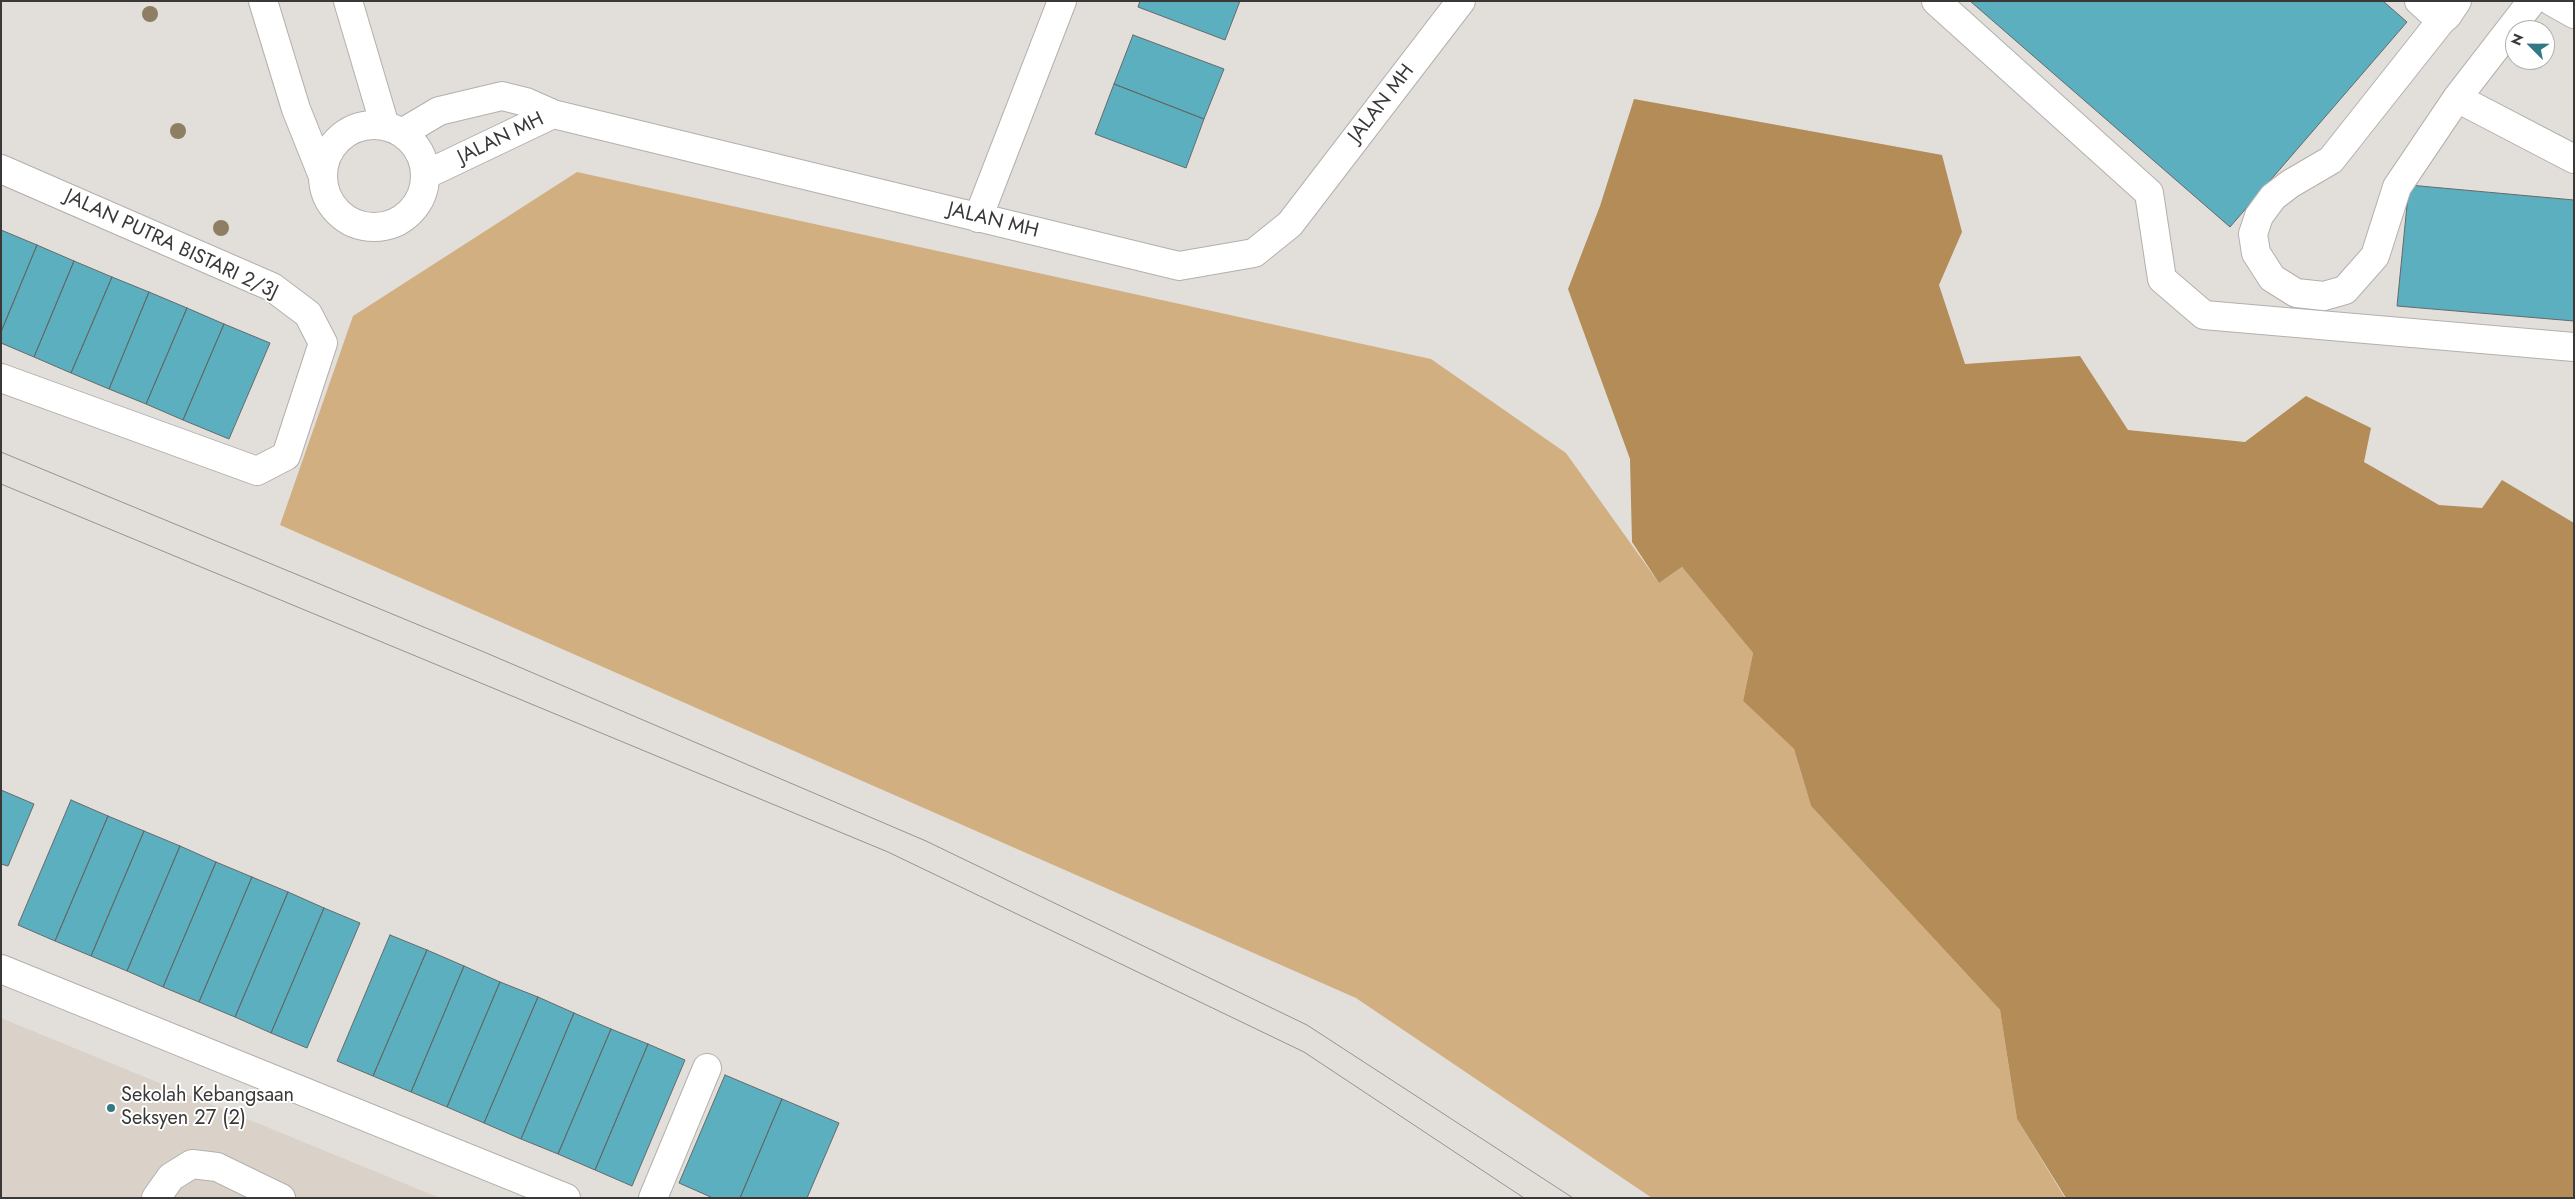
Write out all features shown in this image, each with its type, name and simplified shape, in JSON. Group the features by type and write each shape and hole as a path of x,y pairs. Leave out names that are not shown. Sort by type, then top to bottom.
{"street":[{"path":"263,1 296,109 322,174 323,187 334,210 343,218 367,228 392,224 403,218 420,200 425,175 416,146 394,129 371,83 348,1"},
{"path":"978,218 1062,1"},
{"name":"JALAN MH","path":"425,175 554,114 1179,266 1254,253 1290,224 1461,1"},
{"path":"1936,1 2149,193 2162,279 2204,314 2574,346"},
{"path":"2419,1 2449,11 2331,160 2290,184 2273,197 2259,216 2253,234 2256,253 2272,278 2296,293 2324,296 2345,290 2376,256 2397,187 2457,98 2532,1"},
{"path":"2550,1 2574,14"},
{"path":"322,174 329,150 348,131 360,126 394,129 439,111 502,96 526,102 554,114"},
{"path":"2457,98 2574,159"},
{"name":"JALAN PUTRA BISTARI 2/3J","path":"1,169 272,287 308,314 323,344 286,456 257,471 1,378"},
{"path":"1,969 566,1198"},
{"path":"653,1198 707,1068"},
{"path":"156,1198 171,1176 192,1164 217,1167 281,1198"}],"shaded area":[{"path":"1634,99 1942,155 1962,232 1939,285 1965,364 2080,356 2128,430 2245,442 2306,396 2371,428 2364,462 2439,505 2482,508 2502,480 2574,523 2574,1198 2066,1198 2017,1119 2000,1010 1811,806 1794,749 1743,701 1753,653 1682,567 1659,583 1632,542 1630,459 1568,289 1600,206"},
{"path":"577,172 1431,359 1566,453 1659,583 1682,567 1753,653 1743,701 1794,749 1811,806 2000,1010 2017,1119 2065,1198 1652,1198 1356,998 280,525 353,316"},
{"name":"Sekolah Kebangsaan Seksyen 27 (2)","path":"1,1018 440,1198 1,1198"}],"building":[{"path":"1140,1 1240,1 1225,40 1138,7"},
{"path":"1970,1 2383,1 2407,22 2230,227"},
{"path":"1133,35 1224,69 1204,119 1114,84"},
{"path":"1114,84 1204,119 1186,168 1095,134"},
{"path":"2409,185 2574,200 2574,321 2397,306"},
{"path":"1,230 37,245 1,332"},
{"path":"37,245 74,261 34,357 1,343 1,332"},
{"path":"74,261 112,277 71,373 34,357"},
{"path":"112,277 149,292 109,389 71,373"},
{"path":"149,292 187,308 146,404 109,389"},
{"path":"187,308 224,324 183,420 146,404"},
{"path":"224,324 270,343 229,439 183,420"},
{"path":"1,790 34,804 8,866 1,864"},
{"path":"71,800 108,816 55,941 18,925"},
{"path":"108,816 144,831 91,956 55,941"},
{"path":"144,831 180,846 127,971 91,956"},
{"path":"180,846 216,862 163,987 127,971"},
{"path":"216,862 252,877 199,1002 163,987"},
{"path":"252,877 288,892 235,1017 199,1002"},
{"path":"288,892 324,908 271,1033 235,1017"},
{"path":"324,908 360,923 307,1048 271,1033"},
{"path":"390,935 427,950 373,1076 337,1061"},
{"path":"427,950 464,966 411,1092 373,1076"},
{"path":"464,966 500,982 447,1107 411,1092"},
{"path":"500,982 538,997 484,1123 447,1107"},
{"path":"538,997 574,1013 521,1139 484,1123"},
{"path":"574,1013 611,1029 558,1154 521,1139"},
{"path":"611,1029 648,1044 595,1170 558,1154"},
{"path":"648,1044 685,1060 632,1186 595,1170"},
{"path":"725,1075 782,1099 740,1198 713,1198 679,1183"},
{"path":"782,1099 839,1123 807,1198 740,1198"}],"tram line":[{"path":"1,452 484,652 926,841 1307,1025 1573,1198"},
{"path":"1,484 888,852 1304,1052 1524,1198"}],"place":[{"name":"Sekolah Kebangsaan Seksyen 27 (2)","path":"111,1108"}]}
